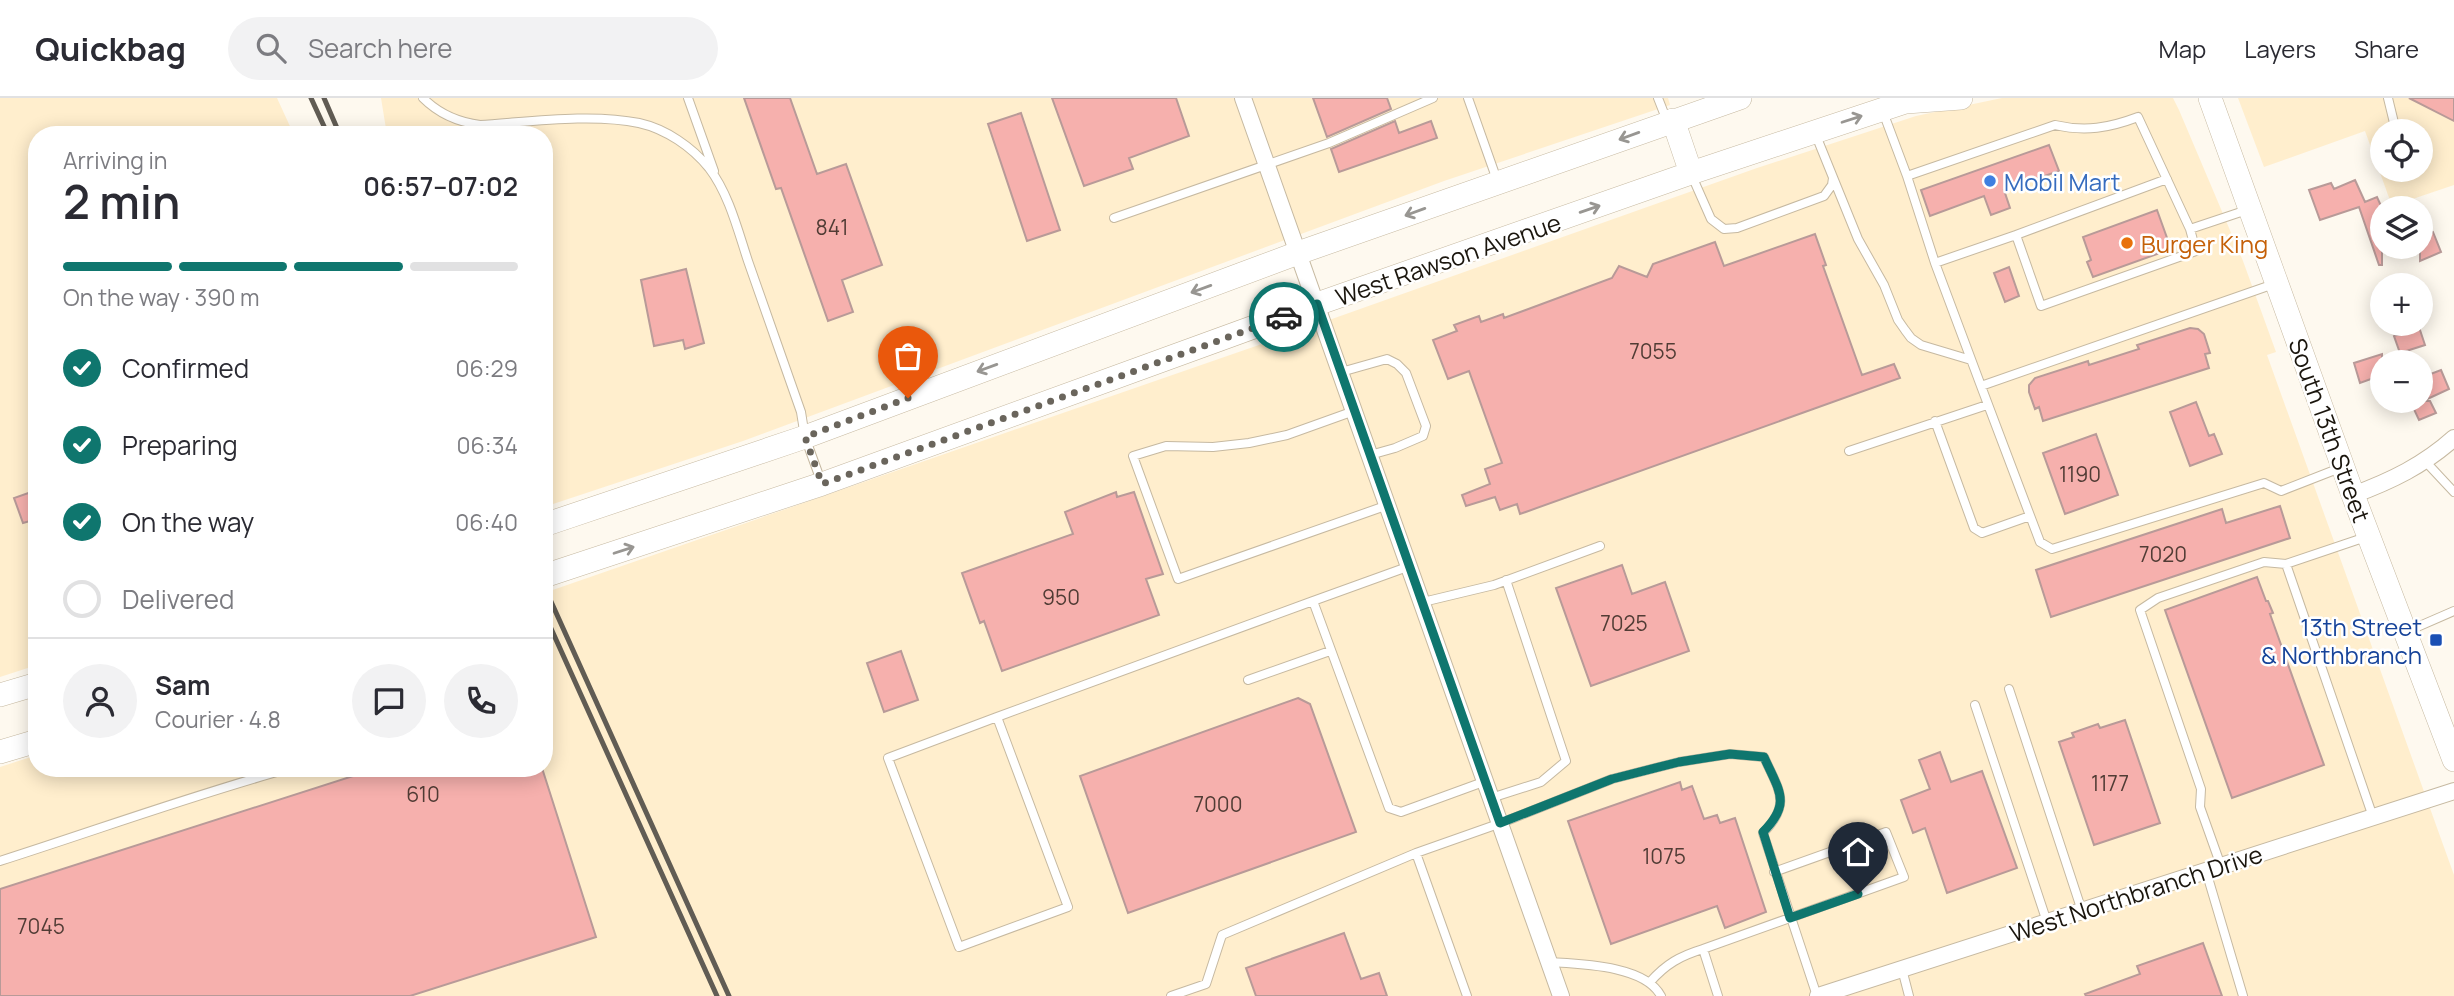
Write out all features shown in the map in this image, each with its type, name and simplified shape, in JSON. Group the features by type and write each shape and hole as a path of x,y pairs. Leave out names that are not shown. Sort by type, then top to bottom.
{"main road":[{"path":"553,522 805,437 1298,253 1740,98"},
{"name":"West Rawson Avenue","path":"553,573 822,484 1317,304 1814,132 1880,104 1961,98"},
{"name":"South 13th Street","path":"2210,98 2353,495 2406,632 2447,717 2454,760"},
{"path":"1670,121 1691,173"},
{"path":"0,695 28,687"},
{"path":"0,752 28,744"}],"street":[{"path":"1243,98 1562,996"},
{"path":"2353,495 2391,481 2426,461 2454,438"},
{"name":"West Northbranch Drive","path":"1818,996 2454,790"}],"lane":[{"path":"423,98 442,114 462,122 480,125 599,119 641,123 680,141 709,169 720,186"},
{"path":"688,98 801,412 805,437 822,484"},
{"path":"1114,218 1329,142 1433,98"},
{"path":"1468,98 1498,182"},
{"path":"1658,98 1670,121"},
{"path":"2388,98 2393,119"},
{"path":"1880,104 1935,263 2040,542 2052,549 2264,483 2281,491 2343,467"},
{"path":"1907,176 2054,125 2075,129 2101,129 2138,117 2190,229 2196,251 2041,306 2016,235"},
{"path":"1814,132 1858,239 1884,285 1898,320 1911,338 1921,345 1971,360"},
{"path":"1691,173 1711,219 1724,229 1737,229 1824,197 1832,185 1833,175"},
{"path":"1935,263 2167,179"},
{"path":"2190,229 2250,209"},
{"path":"1981,386 2277,283"},
{"path":"1341,372 1387,359 1397,364 1406,373 1426,426 1423,436 1413,442 1370,455"},
{"path":"1849,451 1987,405"},
{"path":"1355,411 1287,435 1249,443 1213,447 1166,446 1133,456 1178,579 1388,505"},
{"path":"1936,421 1974,527 1982,533 2030,516"},
{"path":"2426,461 2454,492"},
{"path":"2243,996 2200,807 2201,789 2140,611 2158,597 2263,562 2286,564 2369,536"},
{"path":"1423,602 1506,580 1600,546"},
{"path":"2286,564 2373,817"},
{"path":"997,717 1068,907 959,947 888,758 997,717 1410,566"},
{"path":"1491,797 1541,782 1566,761 1506,580"},
{"path":"1313,601 1389,808 1401,812 1486,781"},
{"path":"2406,632 2454,611"},
{"path":"1248,680 1330,651"},
{"path":"2009,689 2082,911"},
{"path":"1975,705 2047,922"},
{"path":"1171,996 1206,984 1222,935 1416,853 1612,779 1679,762 1730,754 1764,757 1782,803 1777,818 1763,832 1774,872 1818,996"},
{"path":"0,861 260,777"},
{"path":"1650,982 1664,966 1675,959 1904,877 1886,832 1774,872"},
{"path":"1416,853 1467,996"},
{"path":"1703,949 1718,996"},
{"path":"1549,962 1607,966 1650,982 1661,996"},
{"path":"1902,969 1909,996"}],"shaded area":[{"path":"0,98 277,98 290,126 28,126 28,668 0,677"},
{"path":"381,98 1668,98 1670,105 1444,181 743,441 553,504 553,126 386,126"},
{"path":"2002,98 2173,98 2243,261 2276,352 2267,355 2454,875 2454,996 0,996 0,767 28,758 28,777 553,777 553,590 1256,346 1757,168 1916,116"},
{"path":"2238,98 2454,98 2454,185 2422,196 2388,196 2383,182 2433,182 2433,119 2370,119 2370,145 2365,131 2264,167"}],"building":[{"path":"744,98 790,98 817,174 846,164 882,265 842,280 853,312 828,321 781,188 776,189"},
{"path":"1052,98 1176,98 1189,136 1129,158 1133,169 1084,186"},
{"path":"1313,98 1387,98 1391,109 1327,137"},
{"path":"2409,98 2454,98 2454,121"},
{"path":"1021,113 1060,230 1027,241 988,124"},
{"path":"1395,121 1399,133 1431,121 1437,138 1339,172 1331,149"},
{"name":"Mobil Mart","path":"2049,145 2059,171 2004,190 2010,208 1991,215 1984,196 1930,216 1921,190"},
{"path":"2355,180 2365,202 2370,200 2370,239 2359,207 2320,220 2309,190 2331,183 2334,189"},
{"name":"Burger King","path":"2157,210 2171,249 2093,277 2087,262 2091,260 2083,237"},
{"path":"2433,232 2441,252 2433,255"},
{"path":"1815,234 1826,265 1823,266 1862,375 1894,364 1900,378 1520,514 1517,504 1500,510 1495,497 1466,506 1462,495 1490,484 1485,469 1502,463 1469,371 1448,379 1433,340 1457,331 1454,325 1479,316 1481,322 1503,314 1504,318 1612,278 1619,266 1647,277 1653,264 1715,242 1724,266"},
{"path":"2009,267 2019,296 2005,302 1994,273"},
{"path":"686,269 704,343 685,349 683,340 654,346 641,280"},
{"path":"2190,328 2198,329 2204,334 2210,353 2205,354 2209,368 2043,421 2039,407 2035,409 2029,385 2035,378 2088,361 2089,365 2139,349 2137,345"},
{"path":"2394,336 2422,336 2425,345 2399,350"},
{"path":"2370,358 2370,379 2360,383 2354,363"},
{"path":"2441,370 2449,389 2433,396 2433,373"},
{"path":"2196,402 2209,436 2214,434 2222,454 2190,466 2170,412"},
{"path":"2433,407 2436,413 2419,420 2416,413 2433,413"},
{"path":"2096,434 2118,495 2065,514 2043,453"},
{"path":"1116,492 1117,497 1134,492 1163,574 1146,579 1159,615 1002,671 984,621 980,623 962,573 1073,534 1065,512"},
{"path":"28,493 28,522 23,523 14,498"},
{"path":"2280,506 2290,538 2051,617 2036,570 2222,509 2226,523"},
{"path":"1622,565 1632,594 1665,582 1689,651 1591,686 1556,588"},
{"path":"2257,577 2273,613 2270,614 2324,765 2232,798 2165,610"},
{"path":"901,651 918,700 884,712 867,663"},
{"path":"1298,698 1310,704 1356,832 1128,913 1080,776"},
{"path":"2125,720 2160,823 2094,845 2059,742 2074,737 2072,733 2098,724 2100,728"},
{"path":"1940,752 1951,782 1982,771 2017,868 1947,893 1925,828 1913,833 1901,800 1930,789 1919,760"},
{"path":"350,777 545,777 596,937 410,996 0,996 0,889"},
{"path":"1680,782 1682,790 1692,786 1704,819 1717,815 1720,823 1735,818 1766,912 1725,928 1717,906 1611,944 1568,821"},
{"path":"1344,933 1361,979 1379,973 1387,996 1256,996 1246,968"},
{"path":"2203,943 2222,996 2085,994 2140,974 2137,966"}],"railway":[{"path":"311,98 324,126"},
{"path":"324,98 336,126"},
{"path":"553,606 729,996"},
{"path":"553,633 717,996"}],"way so far":[{"path":"908,398 805,437 822,484 1284,317"}],"place":[{"name":"Mobil Mart","path":"1990,181"},
{"name":"Burger King","path":"2127,243"},
{"name":"13th Street & Northbranch","path":"2436,640"}],"route":[{"path":"1284,317 1317,304 1500,823 1612,779 1679,762 1730,754 1764,757 1782,803 1777,818 1763,832 1790,918 1858,894"}]}
